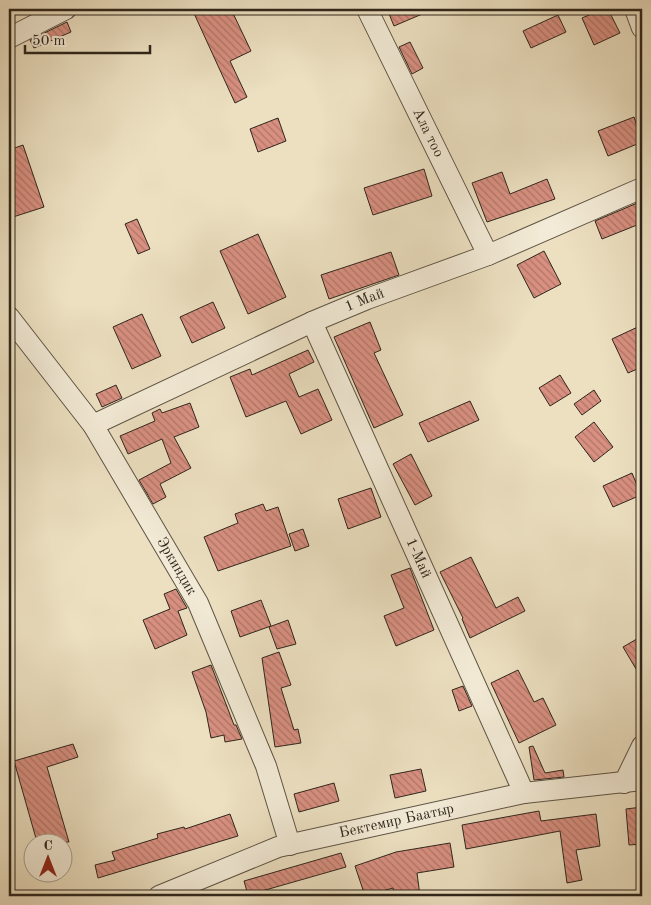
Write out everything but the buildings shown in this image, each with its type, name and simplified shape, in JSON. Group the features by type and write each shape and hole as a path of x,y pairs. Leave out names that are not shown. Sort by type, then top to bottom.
{"street":[{"path":"9,38 66,9"},
{"name":"Ала тоо","path":"367,9 488,255"},
{"path":"635,9 642,28"},
{"name":"1 Май","path":"93,425 312,322 367,299 488,255 642,188"},
{"name":"Эркиндик","path":"9,317 93,425 198,603 266,766 290,845"},
{"name":"1-Май","path":"312,322 524,793"},
{"path":"633,782 642,746"},
{"name":"Бектемир Баатыр","path":"158,896 278,847 524,793 633,782"}]}
